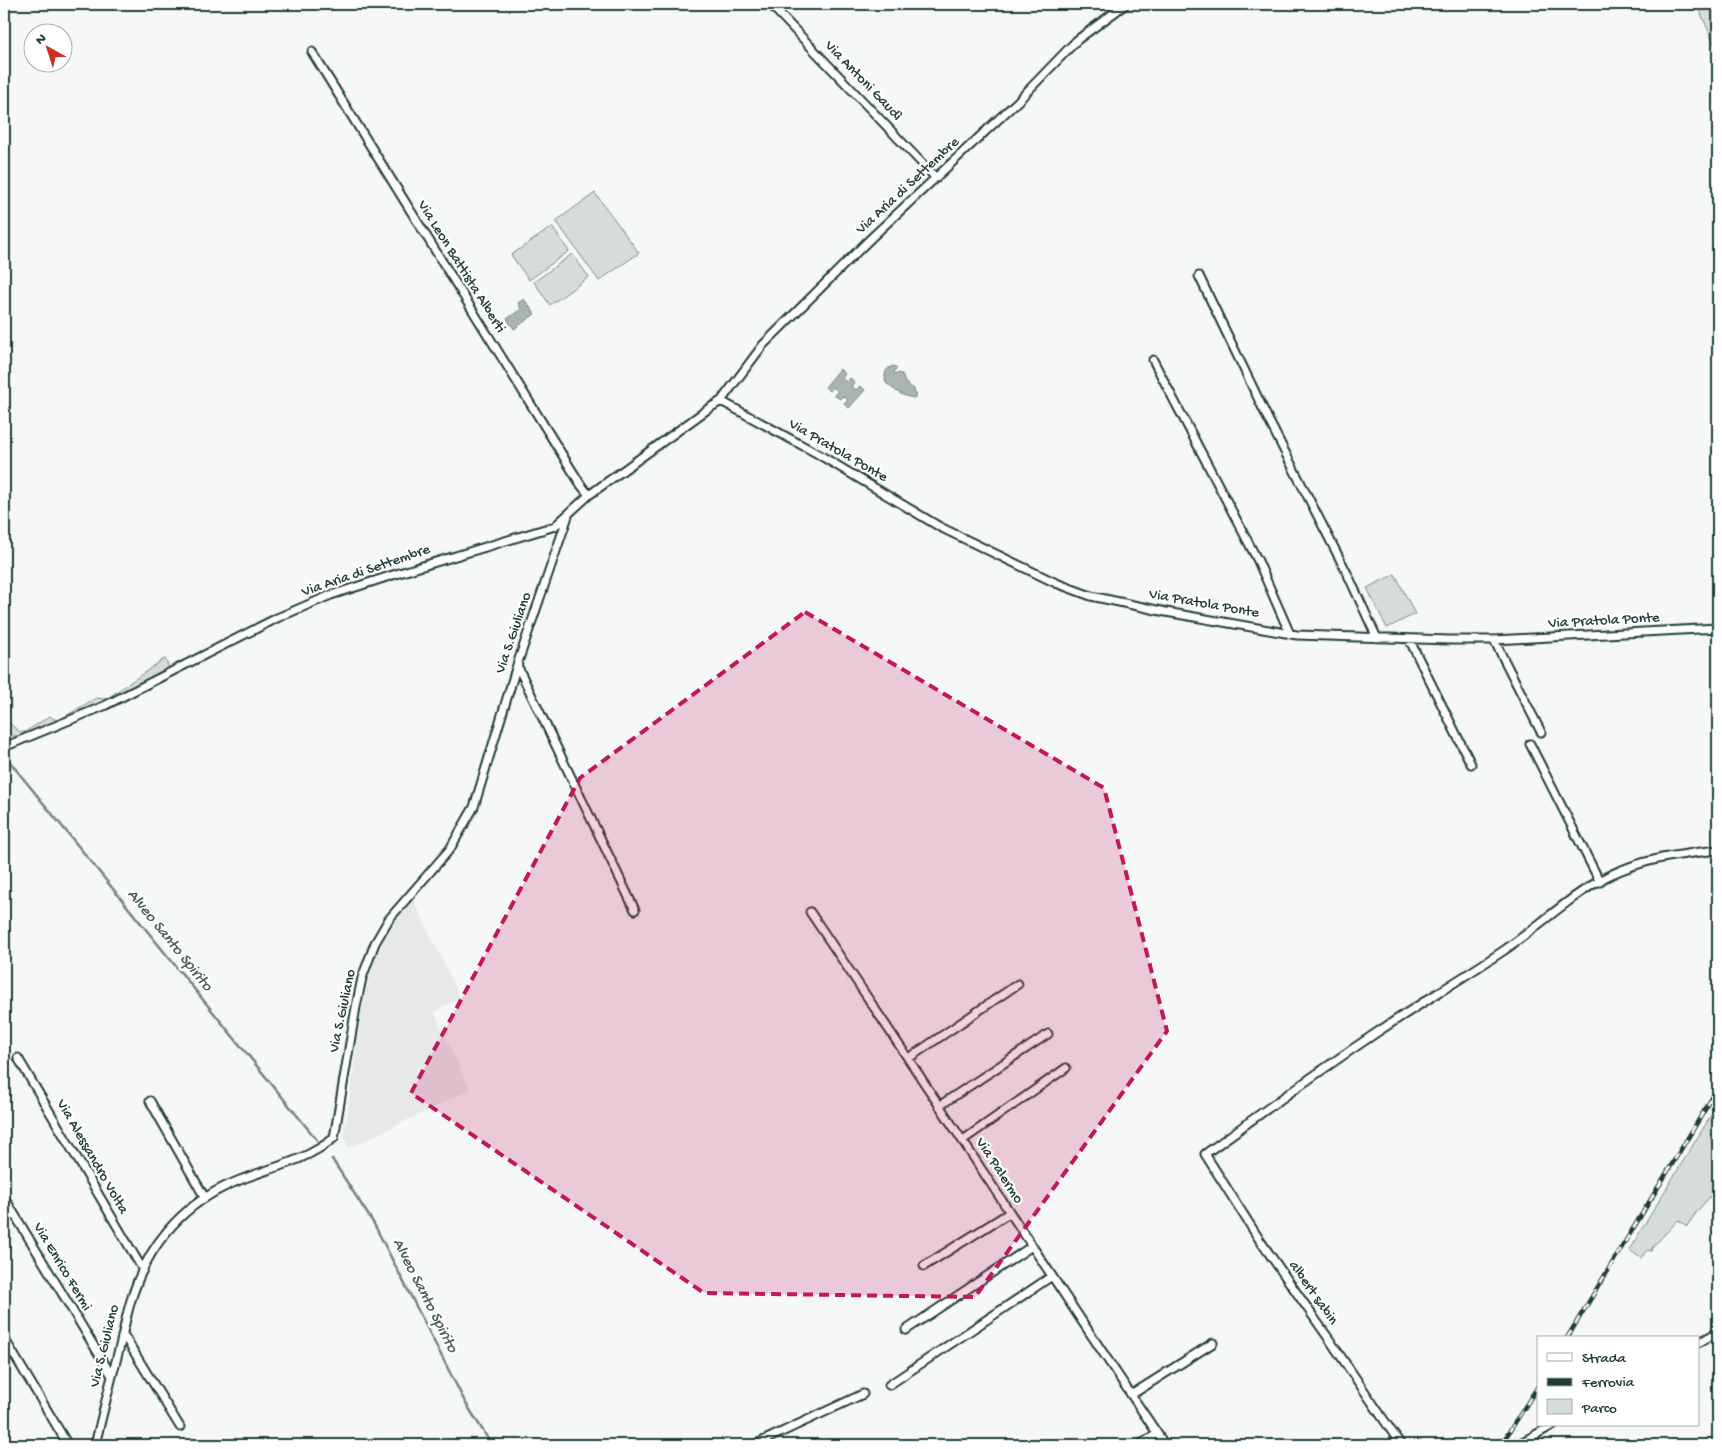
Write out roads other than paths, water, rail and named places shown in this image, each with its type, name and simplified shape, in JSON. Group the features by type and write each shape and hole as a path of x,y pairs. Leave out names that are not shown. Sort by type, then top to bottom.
{"street":[{"name":"Via Antoni Gaudì","path":"770,4 936,178"},
{"name":"Via Aria di Settembre","path":"4,747 104,706 277,618 331,595 555,526 589,495 708,409 722,401 763,346 871,238 1018,102 1077,40 1126,4"},
{"name":"Via Leon Battista Alberti","path":"312,52 421,230 589,495"},
{"path":"1199,276 1269,421 1348,575 1377,638"},
{"path":"1153,360 1258,561 1290,634"},
{"name":"Via Pratola Ponte","path":"722,401 818,454 940,527 1056,583 1091,596 1290,634 1494,640 1718,628"},
{"name":"Via S.Giuliano","path":"95,1445 133,1293 149,1256 164,1233 179,1217 224,1186 304,1158 334,1138 356,1006 362,978 375,943 389,919 450,849 474,807 517,665 569,515"},
{"path":"1409,639 1471,764"},
{"path":"1494,640 1541,732"},
{"path":"517,665 635,910"},
{"path":"1530,744 1600,882 1608,876 1663,856 1718,850"},
{"name":"albert sabin","path":"1401,1445 1259,1239 1206,1154 1376,1032 1505,949 1582,892 1600,882"},
{"name":"Via Palermo","path":"810,912 1165,1445"},
{"path":"909,1058 1018,984"},
{"path":"939,1106 1048,1034"},
{"name":"Via Alessandro Volta","path":"18,1058 142,1270"},
{"path":"963,1140 1066,1068"},
{"path":"150,1101 205,1198"},
{"name":"Via Enrico Fermi","path":"4,1196 112,1376"},
{"path":"924,1266 1010,1213"},
{"path":"906,1330 1032,1246"},
{"path":"890,1385 1052,1276"},
{"path":"1700,1342 1718,1332"},
{"path":"123,1334 180,1427"},
{"path":"4,1338 68,1445"},
{"path":"1131,1395 1213,1343"},
{"path":"754,1445 863,1394"},
{"path":"1517,1445 1551,1426"},
{"path":"1139,1445 1157,1434"}],"waterway":[{"name":"Alveo Santo Spirito","path":"5,756 317,1140"},
{"name":"Alveo Santo Spirito","path":"332,1159 374,1224 465,1402 492,1445"}],"railway":[{"path":"1568,1336 1718,1088"},
{"path":"1501,1445 1537,1388"}]}
